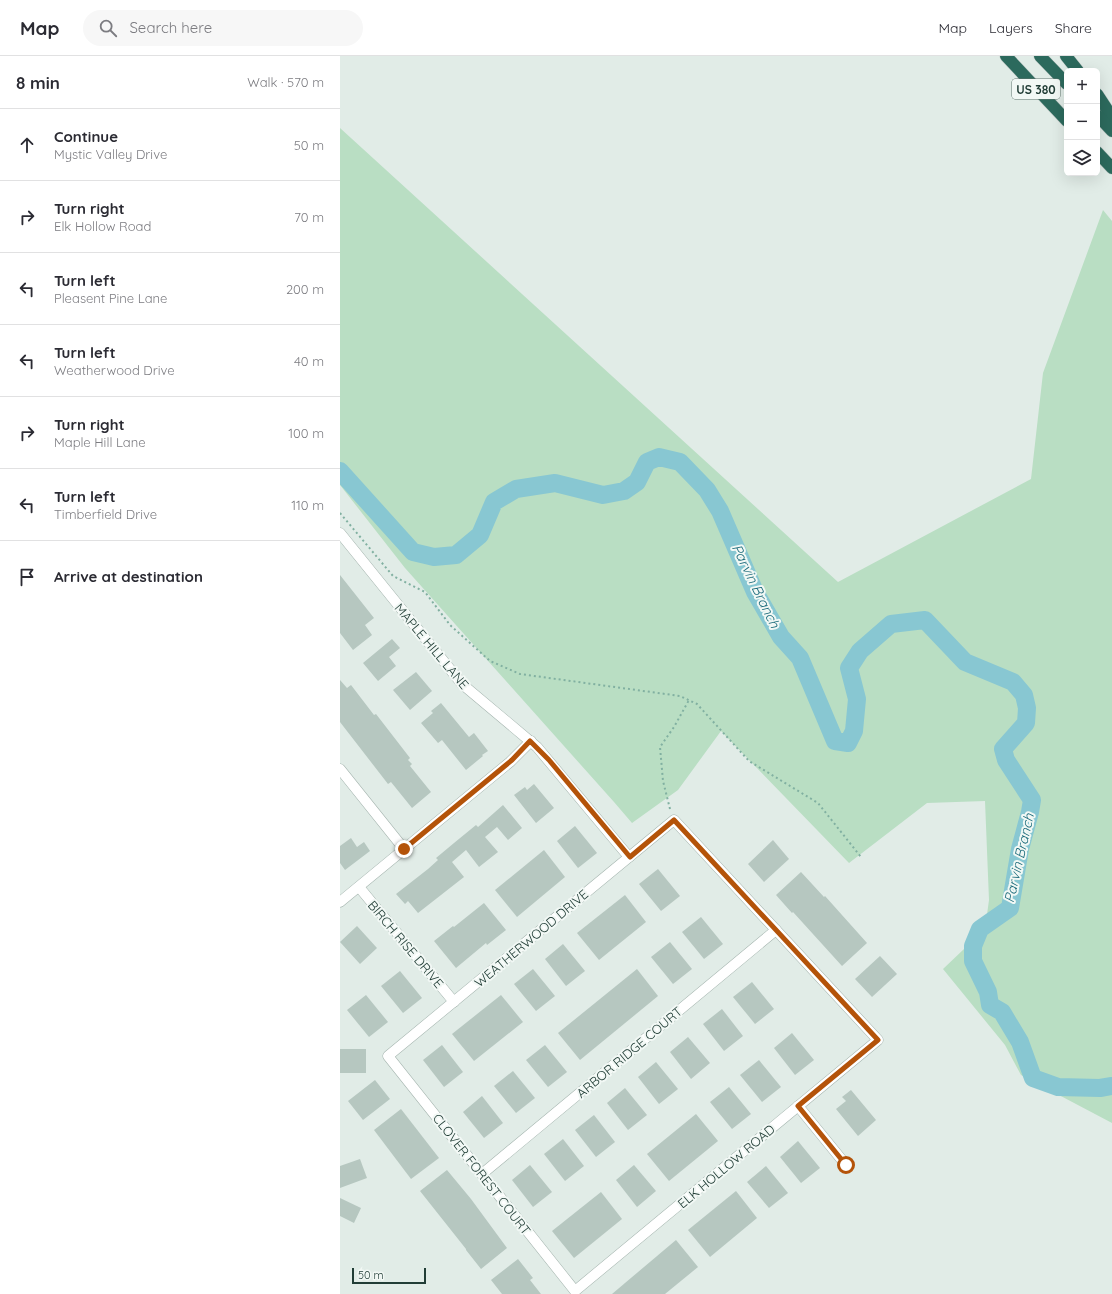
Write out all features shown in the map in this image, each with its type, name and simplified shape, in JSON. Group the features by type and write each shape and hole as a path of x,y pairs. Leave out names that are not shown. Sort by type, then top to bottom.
{"highway":[{"name":"US 380","path":"1006,56 1064,118"},
{"name":"US 380","path":"1040,56 1064,81"},
{"path":"1066,56 1076,68"},
{"path":"1100,99 1112,117"},
{"path":"1100,118 1112,131"},
{"path":"1100,155 1112,168"}],"street":[{"name":"MAPLE HILL LANE","path":"340,533 462,684 530,741 549,760 630,857"},
{"path":"340,902 512,760 530,741"},
{"path":"340,769 404,849"},
{"name":"WEATHERWOOD DRIVE","path":"388,1056 674,820 776,930"},
{"name":"BIRCH RISE DRIVE","path":"359,887 454,1002"},
{"name":"ELK HOLLOW ROAD","path":"575,1291 878,1040 776,930"},
{"name":"ARBOR RIDGE COURT","path":"482,1174 776,930"},
{"name":"CLOVER FOREST COURT","path":"388,1056 575,1291"},
{"path":"798,1106 846,1165"}],"path":[{"path":"340,513 393,576 425,592 450,625 490,661 520,674 680,696 698,704 749,761 818,803 861,857"},
{"path":"670,809 663,781 660,746 674,727 689,700"}],"green space":[{"path":"340,128 838,582 1031,479 1043,373 1103,210 1112,221 1112,1123 1021,1075 1005,1045 943,969 985,929 989,900 985,801 927,803 849,863 721,731 678,790 632,823 405,568 340,485"}],"building":[{"path":"340,575 374,618 365,625 372,635 353,650 340,633"},
{"path":"392,639 400,648 389,657 396,666 378,681 363,663"},
{"path":"416,672 432,691 410,710 393,690"},
{"path":"340,680 347,688 351,685 374,715 376,714 410,758 408,760 412,764 410,766 431,792 412,808 391,782 388,784 340,722"},
{"path":"441,703 469,737 474,733 488,751 466,770 442,740 438,743 421,723 433,713 431,711"},
{"path":"534,784 554,808 536,823 514,795 525,787 527,790"},
{"path":"503,805 522,828 508,840 497,827 485,837 498,852 479,867 466,850 452,862 464,877 418,913 408,901 405,904 396,894 428,869 438,860 436,858 454,843 476,825 478,827"},
{"path":"575,826 597,853 578,868 557,841"},
{"path":"351,838 357,847 364,842 370,851 345,870 340,863 340,846"},
{"path":"773,840 789,859 764,882 748,864"},
{"path":"544,850 565,877 517,917 495,890"},
{"path":"658,869 680,896 661,911 639,884"},
{"path":"801,872 824,897 825,896 867,943 842,966 776,895"},
{"path":"625,895 646,922 599,960 577,933"},
{"path":"484,903 506,930 487,945 486,943 456,968 434,941"},
{"path":"701,917 723,944 704,959 682,932"},
{"path":"357,926 377,948 360,964 340,942"},
{"path":"670,942 692,969 673,984 651,957"},
{"path":"563,944 585,971 566,986 545,959"},
{"path":"880,956 897,974 872,997 855,979"},
{"path":"533,969 555,996 536,1011 514,984"},
{"path":"637,969 658,996 580,1060 558,1033"},
{"path":"400,971 422,998 403,1013 381,986"},
{"path":"752,982 774,1009 755,1024 733,997"},
{"path":"366,995 388,1022 369,1037 347,1010"},
{"path":"501,995 523,1022 474,1061 452,1034"},
{"path":"722,1009 743,1036 724,1051 703,1024"},
{"path":"792,1033 814,1060 795,1075 774,1048"},
{"path":"688,1037 710,1063 691,1079 670,1052"},
{"path":"442,1045 463,1072 444,1087 423,1060"},
{"path":"545,1045 567,1072 548,1087 526,1060"},
{"path":"340,1049 366,1049 366,1073 340,1073"},
{"path":"759,1060 781,1087 762,1102 740,1075"},
{"path":"656,1062 678,1089 659,1104 638,1077"},
{"path":"513,1071 535,1098 516,1113 494,1086"},
{"path":"375,1080 390,1099 363,1120 348,1101"},
{"path":"729,1087 751,1114 732,1129 710,1102"},
{"path":"625,1088 647,1115 628,1130 607,1103"},
{"path":"851,1090 876,1120 858,1136 836,1109 846,1101 842,1097"},
{"path":"482,1096 503,1123 484,1138 463,1112"},
{"path":"401,1109 439,1158 411,1179 374,1130"},
{"path":"696,1114 718,1141 669,1181 647,1154"},
{"path":"594,1115 615,1142 596,1157 575,1130"},
{"path":"563,1139 584,1166 565,1181 544,1154"},
{"path":"798,1141 820,1168 801,1183 780,1157"},
{"path":"360,1159 367,1178 340,1188 340,1166"},
{"path":"530,1165 552,1192 533,1207 512,1180"},
{"path":"634,1165 656,1191 637,1207 616,1180"},
{"path":"766,1166 788,1193 769,1208 747,1182"},
{"path":"447,1170 471,1199 507,1248 481,1269 420,1191"},
{"path":"736,1191 757,1218 710,1257 688,1230"},
{"path":"601,1192 622,1219 574,1258 552,1231"},
{"path":"340,1198 361,1208 354,1223 340,1216"},
{"path":"676,1240 698,1267 665,1294 612,1294"},
{"path":"518,1259 533,1278 530,1280 541,1294 502,1294 491,1280"}],"waterway":[{"name":"Parvin Branch","path":"340,471 413,552 434,557 456,555 480,535 494,502 516,489 555,483 603,495 624,491 637,482 647,462 659,457 680,462 707,490 720,511 755,592 781,637 800,658 835,741 848,743 854,731 857,699 849,668 860,651 891,624 925,620 965,662 1013,682 1024,695 1027,708 1026,723 1003,749 1006,760 1032,800 1020,849 1010,908 980,929 973,946 973,961 988,992 990,1005 1002,1012 1020,1042 1033,1078 1058,1087 1100,1088 1112,1086"}],"route":[{"path":"404,849 512,760 530,741 549,760 630,857 674,820 878,1040 798,1106 846,1165"}]}
